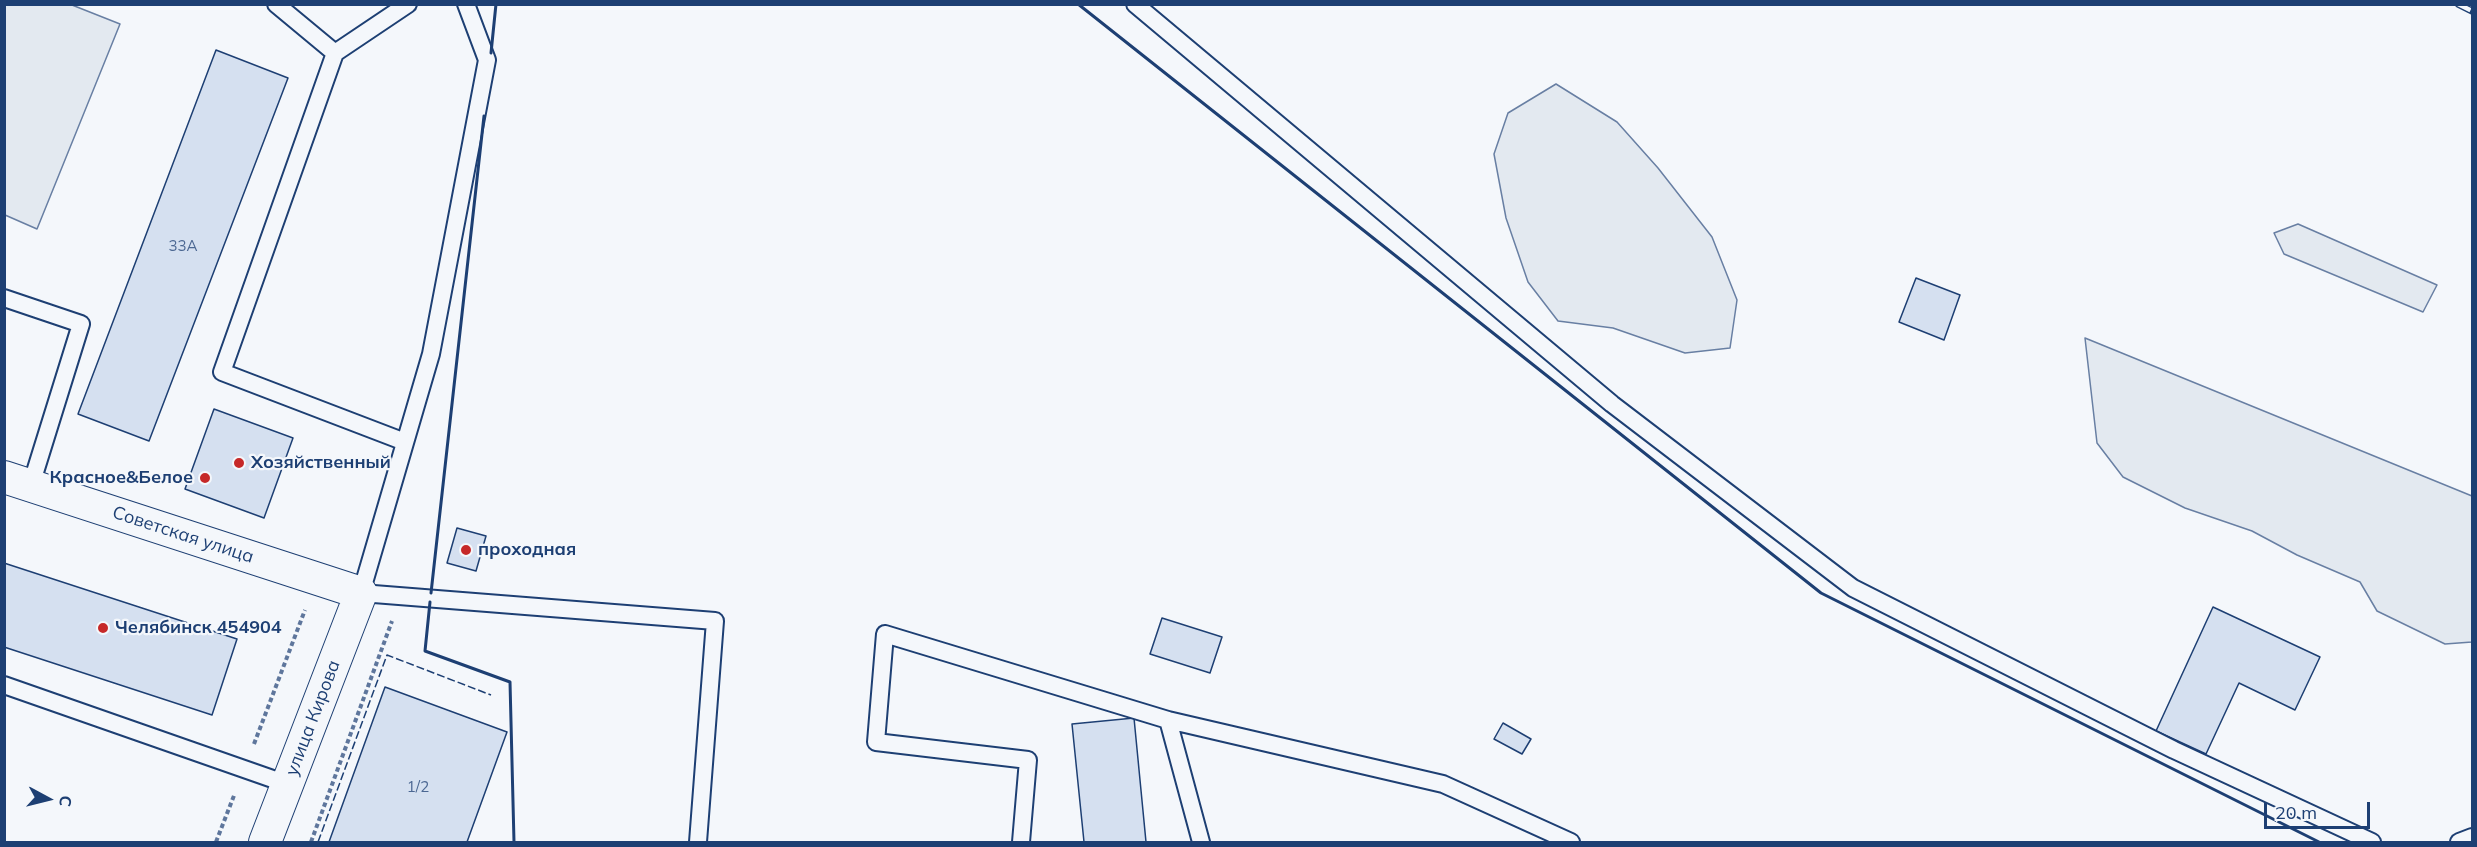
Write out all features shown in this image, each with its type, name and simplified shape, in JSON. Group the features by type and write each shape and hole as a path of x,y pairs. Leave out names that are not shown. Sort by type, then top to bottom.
{"street":[{"name":"Советская улица","path":"18,481 361,593"},
{"name":"улица Кирова","path":"265,843 361,593"}],"lane":[{"path":"276,4 335,53"},
{"path":"405,442 222,372 335,53 408,4"},
{"path":"466,4 486,60 431,354 361,593 715,621 698,843"},
{"path":"1135,4 1612,404 1853,588 2174,750 2372,843"},
{"path":"4,298 81,324 18,481"},
{"path":"1021,843 1028,760 876,742 885,634 1168,720 1443,784 1571,843"},
{"path":"4,685 287,784"},
{"path":"1168,720 1201,843"},
{"path":"2459,843 2472,837"}],"path":[{"path":"216,843 317,578"},
{"path":"311,843 402,595"}],"shaded area":[{"path":"4,5 72,5 120,24 37,229 5,215"},
{"path":"1556,84 1617,122 1658,168 1712,237 1737,300 1730,348 1685,353 1613,328 1558,321 1528,282 1506,218 1494,154 1508,113"},
{"path":"2298,224 2437,285 2423,312 2284,254 2274,233"},
{"path":"2085,338 2472,496 2472,642 2445,644 2377,611 2360,582 2297,555 2252,531 2185,508 2123,477 2097,443"}],"building":[{"path":"216,50 288,78 149,441 78,414"},
{"path":"1916,278 1960,295 1944,340 1899,322"},
{"name":"Хозяйственный","path":"214,409 293,438 264,518 185,489"},
{"name":"проходная","path":"457,528 486,536 476,571 447,563"},
{"path":"4,563 237,639 212,715 4,647"},
{"path":"2213,607 2320,657 2295,710 2239,683 2206,754 2156,731"},
{"path":"1162,618 1222,637 1210,673 1150,654"},
{"path":"385,687 507,732 467,842 329,842"},
{"path":"1134,718 1146,842 1084,842 1072,724"},
{"path":"1503,723 1531,739 1522,754 1494,739"}],"railway":[{"path":"2458,4 2472,11"}],"fence":[{"path":"318,842 387,655 491,695"}],"wall":[{"path":"491,53 496,4"},
{"path":"1078,4 1821,593 2319,842"},
{"path":"431,593 484,116"},
{"path":"430,602 425,651 510,682 514,842"}],"place":[{"name":"Хозяйственный","path":"239,463"},
{"name":"Красное&Белое","path":"205,478"},
{"name":"проходная","path":"466,550"},
{"name":"Челябинск 454904","path":"103,628"}]}
